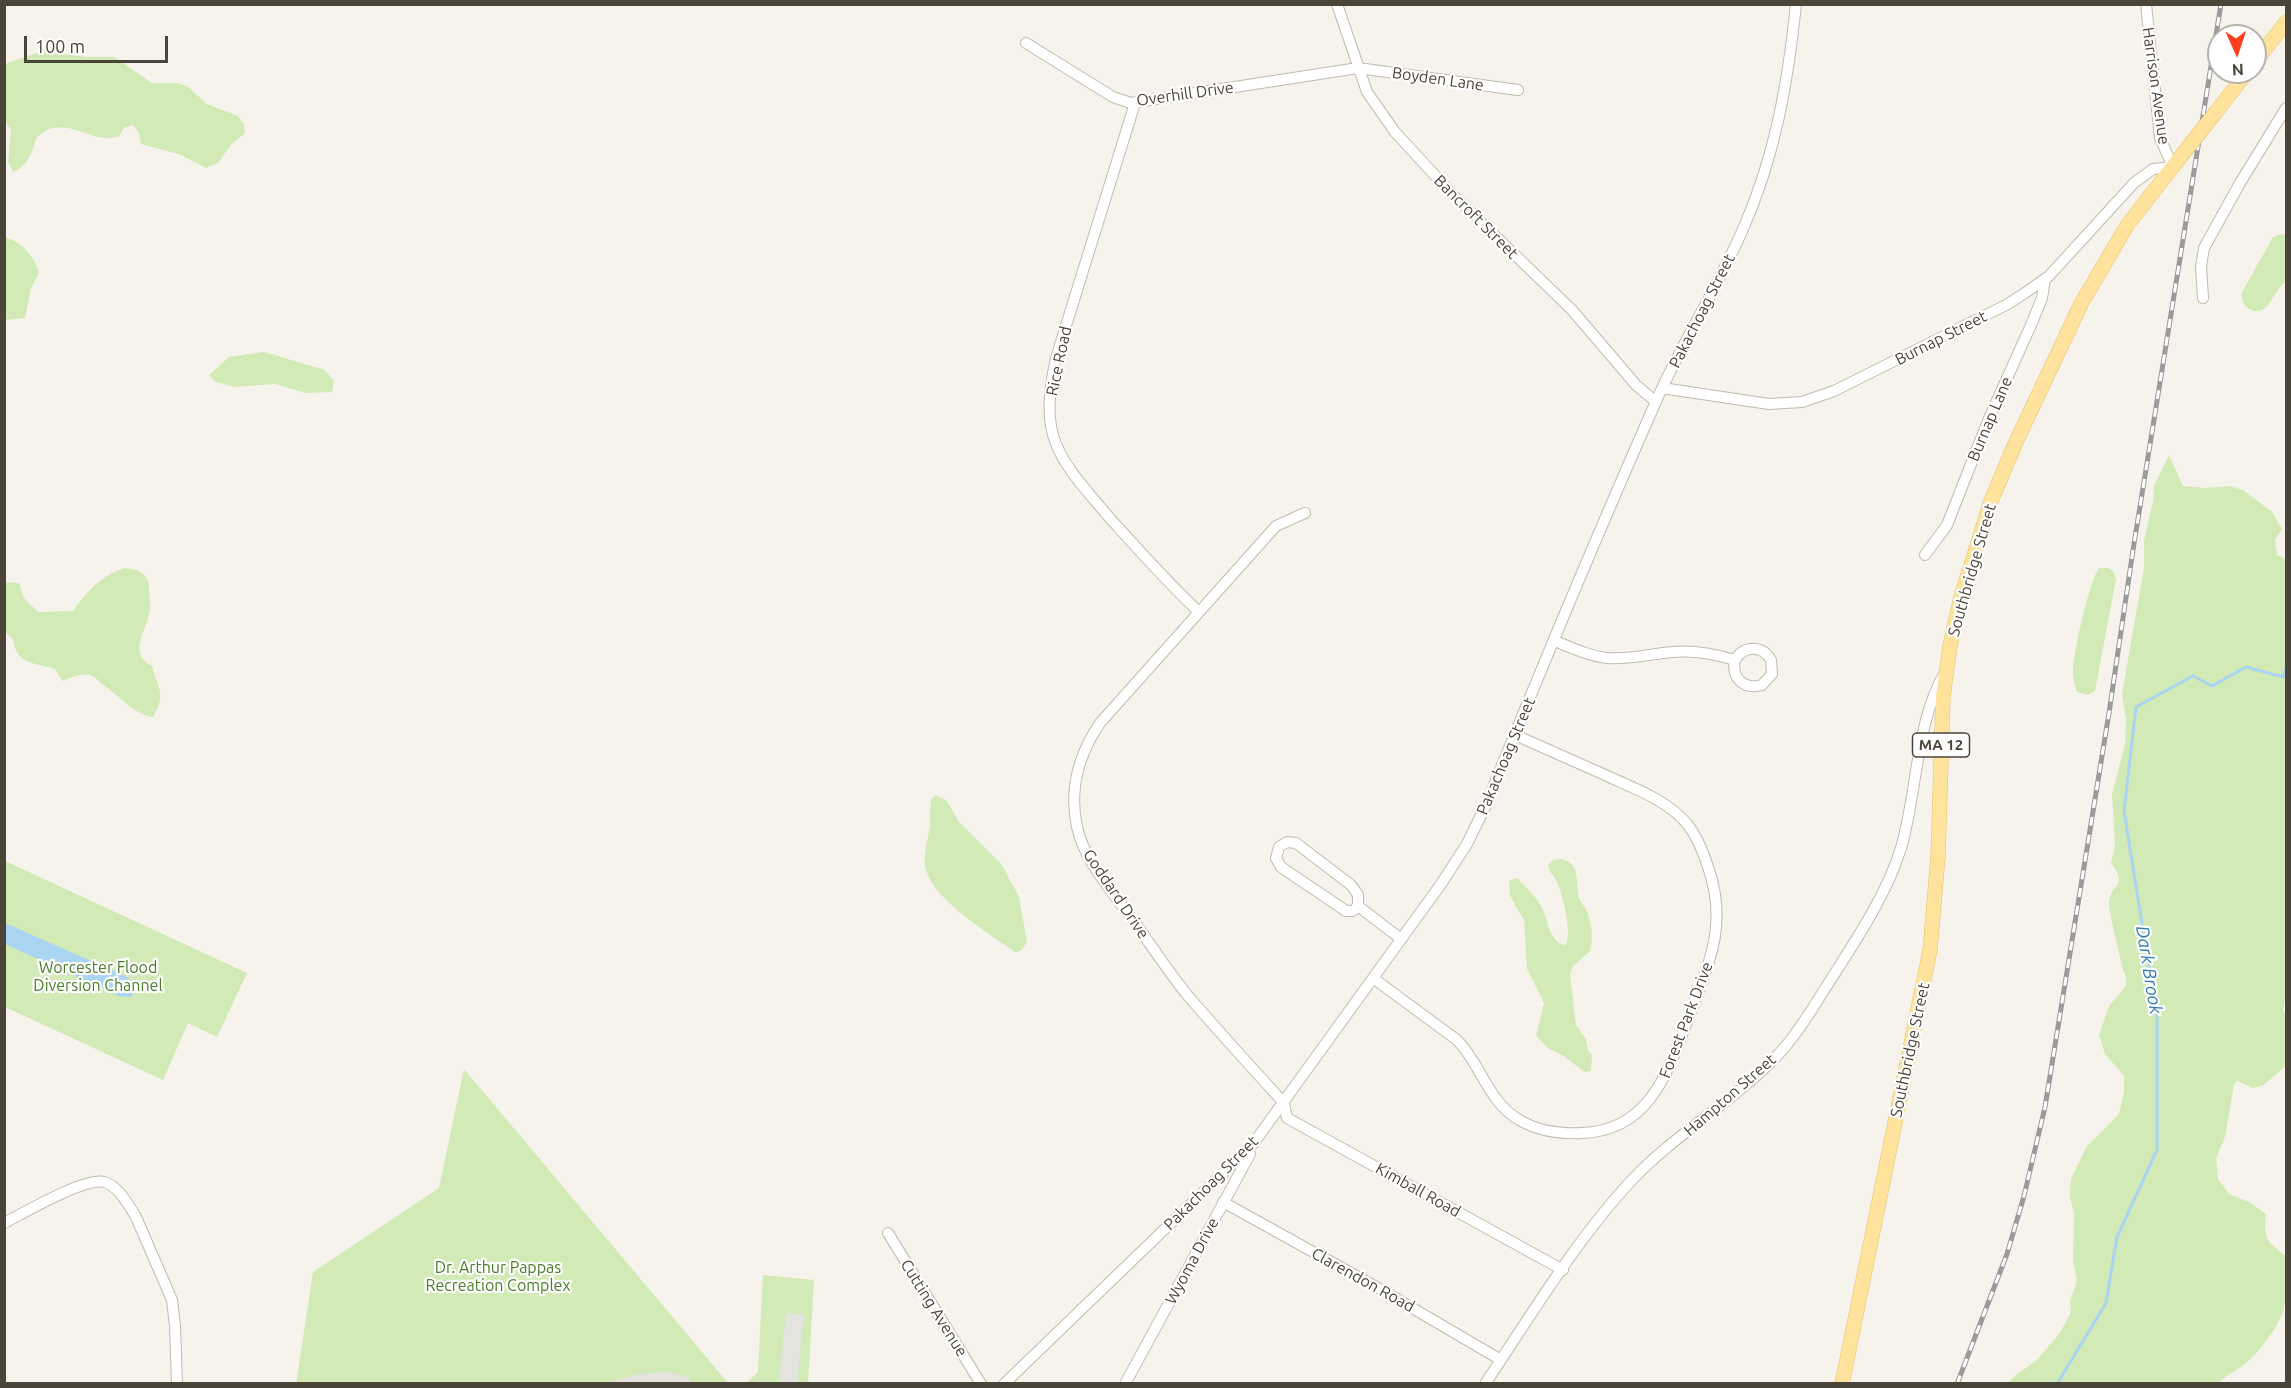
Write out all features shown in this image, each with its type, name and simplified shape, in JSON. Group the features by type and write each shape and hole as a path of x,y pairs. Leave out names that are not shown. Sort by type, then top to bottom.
{"main road":[{"path":"2267,47 2286,22"},
{"name":"Southbridge Street","path":"1842,1383 1930,951 1938,857 1941,743 1947,670 1961,597 1972,557 1991,501 2015,444 2082,302 2105,261 2128,224 2237,84"}],"street":[{"name":"Bancroft Street","path":"1337,4 1358,68 1373,104 1406,145 1503,244 1572,310 1636,385 1656,402"},
{"name":"Pakachoag Street","path":"1004,1383 1231,1167 1258,1138 1467,844 1483,814 1662,388 1731,255 1757,194 1785,96 1796,4"},
{"name":"Harrison Avenue","path":"2146,4 2160,138 2173,166"},
{"name":"Overhill Drive","path":"1026,43 1113,97 1122,101 1135,102 1358,68"},
{"name":"Boyden Lane","path":"1358,68 1518,90"},
{"name":"Rice Road","path":"1135,102 1056,358 1050,393 1051,422 1055,443 1078,482 1162,576 1199,612"},
{"path":"2203,298 2201,266 2204,248 2286,108"},
{"name":"Burnap Street","path":"1662,388 1769,404 1810,400 1849,385 2006,305 2045,279 2134,183 2153,169 2173,166"},
{"name":"Burnap Lane","path":"1925,555 1947,525 1990,416 2042,298 2045,279"},
{"name":"Goddard Drive","path":"1284,1103 1188,996 1098,871 1081,840 1075,818 1074,795 1083,753 1094,733 1115,706 1276,526 1305,513"},
{"path":"1555,641 1588,654 1607,658 1694,652 1736,660"},
{"name":"Hampton Street","path":"1485,1383 1563,1270 1631,1181 1662,1152 1770,1063 1791,1040 1815,1004 1872,910 1893,870 1908,822 1928,709 1936,688 1947,670"},
{"name":"Forest Park Drive","path":"1373,978 1457,1040 1467,1050 1495,1099 1509,1113 1531,1125 1572,1134 1606,1130 1640,1111 1653,1097 1663,1080 1710,961 1716,936 1718,905 1715,886 1700,845 1680,816 1652,797 1515,735"},
{"path":"1287,842 1296,843 1351,885 1358,895 1358,906 1353,911 1346,911 1281,867 1276,858 1279,847 1287,842"},
{"path":"1358,906 1401,939"},
{"name":"Kimball Road","path":"1284,1103 1287,1118 1563,1270"},
{"name":"Wyoma Drive","path":"1125,1383 1258,1138"},
{"path":"4,1223 76,1187 101,1181 110,1185 136,1217 172,1300 177,1383"},
{"name":"Clarendon Road","path":"1223,1202 1501,1360"},
{"name":"Cutting Avenue","path":"888,1233 981,1383"}],"green space":[{"path":"48,52 87,57 114,57 152,83 176,83 187,86 207,104 238,116 244,124 245,133 231,145 218,163 206,168 181,155 141,144 139,133 133,125 124,128 119,136 109,138 58,127 47,130 36,138 26,163 13,172 8,162 11,130 5,120 5,64 36,53"},
{"path":"2286,235 2286,282 2262,310 2251,310 2243,302 2241,294 2273,237"},
{"path":"5,237 27,251 39,273 31,288 25,318 5,320"},
{"path":"264,352 325,370 334,381 332,392 306,393 275,384 234,387 216,382 209,375 229,357"},
{"path":"2169,455 2183,486 2205,488 2229,486 2243,490 2272,512 2282,529 2275,540 2277,555 2286,559 2286,993 2283,1011 2286,1015 2286,1066 2262,1086 2253,1088 2238,1081 2234,1084 2225,1137 2216,1158 2218,1179 2229,1194 2249,1202 2266,1214 2266,1235 2274,1247 2286,1256 2285,1305 2277,1325 2250,1360 2219,1383 2008,1383 2037,1360 2060,1333 2071,1312 2070,1301 2077,1280 2073,1261 2074,1214 2070,1197 2071,1179 2087,1146 2119,1114 2124,1092 2124,1076 2105,1054 2099,1035 2109,1006 2126,986 2126,977 2109,906 2111,895 2119,881 2119,876 2111,863 2115,846 2112,794 2125,744 2126,719 2122,694 2144,568 2144,541 2154,486"},
{"path":"125,568 141,573 149,584 150,612 139,649 145,661 152,666 160,692 160,703 153,717 132,708 92,676 80,675 62,681 55,669 27,661 18,654 13,639 5,632 5,582 19,583 24,598 38,612 73,611 89,591 102,580"},
{"path":"2099,568 2108,568 2113,571 2116,579 2095,691 2088,695 2077,692 2073,678 2073,664 2087,602"},
{"path":"936,795 947,801 959,822 1002,865 1019,897 1027,942 1021,951 1015,952 962,914 937,890 929,878 925,855 931,800"},
{"path":"1553,860 1568,861 1575,869 1579,898 1588,914 1591,928 1590,951 1573,966 1570,975 1576,1025 1586,1039 1588,1050 1592,1055 1591,1071 1584,1072 1564,1056 1549,1049 1536,1036 1544,1003 1527,969 1524,920 1510,896 1509,881 1517,878 1540,904 1554,937 1563,945 1566,944 1568,931 1562,895 1548,865"},
{"name":"Worcester Flood Diversion Channel","path":"5,861 247,973 217,1037 188,1023 163,1080 5,1007"},
{"name":"Dr. Arthur Pappas Recreation Complex","path":"464,1069 728,1383 296,1384 313,1272 439,1188"},
{"path":"763,1275 814,1280 808,1383 745,1384 758,1372"}],"shaded area":[{"path":"786,1313 804,1314 797,1383 779,1383"},
{"path":"671,1372 689,1378 691,1383 606,1383 639,1374"}],"water":[{"path":"5,923 127,977 134,984 134,993 130,997 119,996 5,944"}],"waterway":[{"name":"Dark Brook","path":"2057,1384 2106,1303 2117,1237 2157,1150 2157,1018 2124,811 2136,707 2193,676 2212,686 2246,667 2283,677 2286,667"}],"railway":[{"path":"1957,1384 2007,1254 2024,1196 2045,1107 2221,4"}]}
